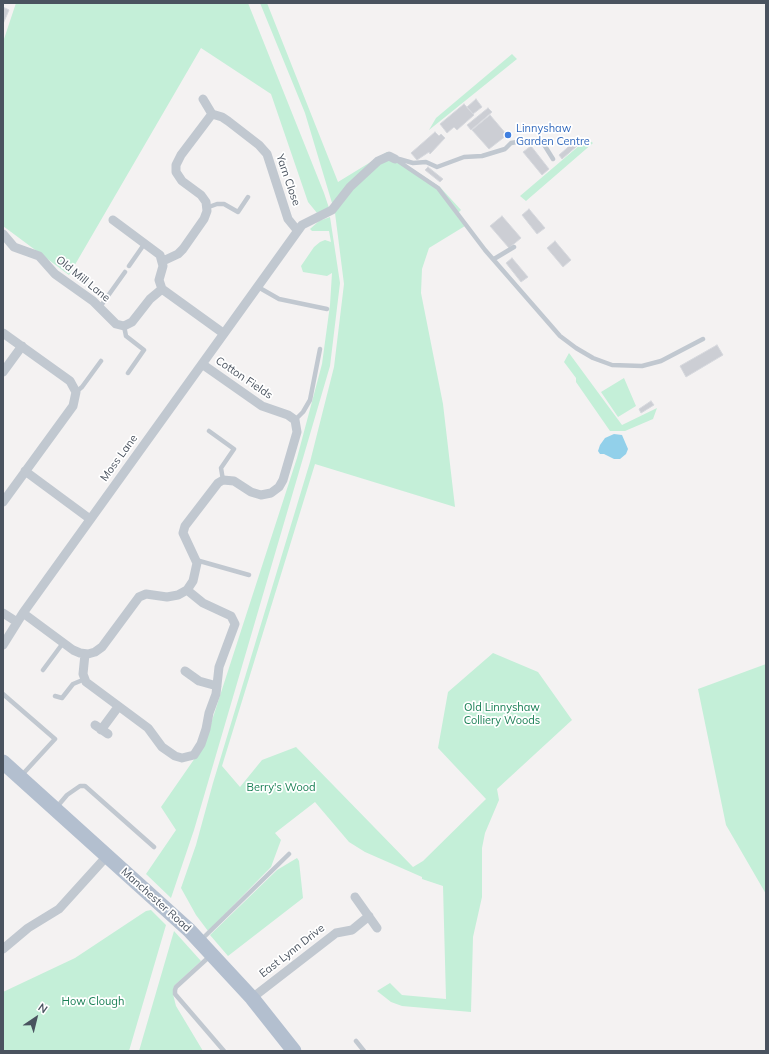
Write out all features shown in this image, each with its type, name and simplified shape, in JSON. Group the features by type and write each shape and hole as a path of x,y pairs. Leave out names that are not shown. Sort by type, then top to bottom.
{"main road":[{"name":"Manchester Road","path":"3,762 186,927 252,998 294,1051"}],"street":[{"path":"163,261 178,254 204,219 206,208 201,195 182,180 176,172 176,164 181,155 212,114 203,99"},
{"name":"Yarn Close","path":"212,114 222,117 228,121 260,145 267,154 288,219 297,230"},
{"name":"Moss Lane","path":"3,645 23,613 258,287 297,230 307,221 332,210 350,187 378,161 389,156 395,158"},
{"path":"122,226 127,218"},
{"path":"113,220 160,255 163,261 159,280 162,289 223,334"},
{"name":"Old Mill Lane","path":"3,234 14,247 38,256 55,274 100,307 112,321 124,326"},
{"path":"124,326 136,319 150,299 162,289"},
{"path":"3,334 70,380 76,392 72,406 3,502"},
{"path":"3,372 22,346"},
{"name":"Cotton Fields","path":"202,364 262,406 288,415 295,420"},
{"path":"23,613 73,650 85,654 95,652 102,647 139,598 146,594 167,597 178,595 187,590 193,581 196,572 196,560 194,552 185,539 183,533 185,526 214,487 223,480 234,481 256,494 266,495 275,490 283,480 297,432 295,420"},
{"path":"25,471 90,519"},
{"path":"85,654 83,674 86,682 94,690 148,728 162,747 175,756 188,758 194,755 201,744 216,694 219,667 235,628 234,620 226,612 197,599 187,590"},
{"path":"3,613 17,622"},
{"path":"185,671 200,681 217,686"},
{"path":"102,730 118,707"},
{"path":"3,949 28,928 59,909 108,856"},
{"path":"355,896 377,928"},
{"name":"East Lynn Drive","path":"252,998 336,933 352,930 369,916"}],"lane":[{"path":"395,158 413,163 426,162 437,167 464,157 482,156 506,149 511,143 528,140 543,143 553,159"},
{"path":"395,158 438,188 494,259 560,336 593,358 612,365 642,366 661,361 703,339"},
{"path":"206,208 218,204 224,204 238,212 248,197"},
{"path":"129,266 145,243"},
{"path":"494,259 514,247"},
{"path":"100,307 126,272"},
{"path":"258,287 279,298 327,309"},
{"path":"124,326 126,336 144,350 128,373"},
{"path":"295,420 303,412 310,400 320,349"},
{"path":"76,392 82,387 101,361"},
{"path":"210,431 234,449 221,468 223,480"},
{"path":"196,560 249,575"},
{"path":"43,670 63,643"},
{"path":"55,696 62,698 73,684 85,679"},
{"path":"3,694 55,739 20,778"},
{"path":"55,809 67,795 80,786 85,786 154,847"},
{"path":"200,941 289,854"},
{"path":"212,954 176,987 175,994 224,1051"},
{"path":"356,1041 364,1051"}],"green space":[{"path":"16,3 248,3 329,208 317,213 308,202 271,94 201,48 69,275 3,226 3,42"},
{"path":"260,3 267,3 338,182 387,152 440,187 461,210 456,215 465,226 429,248 422,269 421,293 443,404 455,507 315,464 222,766 240,787 262,760 296,747 413,867 423,861 486,799 438,748 448,692 493,653 538,672 572,720 497,789 499,800 485,833 482,848 482,897 473,937 471,1012 402,1006 391,1002 377,991 390,983 402,995 446,999 443,886 422,879 422,877 365,852 349,842 315,802 275,833 281,840 271,867 208,931 196,915 181,888 196,845 213,783 310,462 334,367 344,284 335,213 305,113"},
{"path":"512,54 517,59 429,130 436,118"},
{"path":"587,139 593,143 526,201 520,196"},
{"path":"330,217 340,283 330,366 194,830 171,898 146,874 176,830 161,807 204,745 297,458 322,364 330,305 332,273 327,276 303,272 301,266 314,247 320,242 325,240 331,242 329,231 312,231 310,229 319,221"},
{"path":"569,353 622,425 657,408 653,419 625,431 610,431 564,362"},
{"path":"624,378 636,406 618,417 601,392"},
{"path":"766,664 766,894 726,825 698,689"},
{"path":"297,858 299,861 303,898 228,956 210,935 277,870"},
{"name":"How Clough","path":"151,910 166,925 129,1051 3,1051 3,992 75,958 146,911"},
{"path":"174,931 201,961 174,986 173,994 176,1006 203,1051 139,1051"}],"water":[{"path":"614,434 622,435 628,449 626,454 620,459 614,459 604,454 600,454 598,451 605,438"}],"building":[{"path":"3,7 9,10 3,24"},
{"path":"476,99 482,107 473,114 467,107"},
{"path":"464,104 474,115 457,130 454,127 447,133 440,124"},
{"path":"488,108 492,112 471,130 467,125"},
{"path":"490,115 507,135 489,149 472,130"},
{"path":"435,132 439,136 441,134 445,138 430,154 429,152 417,160 411,153"},
{"path":"574,142 577,146 562,159 559,155"},
{"path":"531,146 549,169 542,175 523,152"},
{"path":"428,167 443,179 440,182 425,170"},
{"path":"529,209 545,228 537,234 522,215"},
{"path":"502,216 521,238 509,248 490,226"},
{"path":"555,241 571,260 563,267 547,248"},
{"path":"512,258 528,277 521,282 506,263"},
{"path":"717,345 723,355 686,377 680,366"},
{"path":"651,401 654,405 641,413 639,409"}],"place":[{"name":"Linnyshaw Garden Centre","path":"508,135"}],"park label":[{"name":"Old Linnyshaw Colliery Woods","path":"502,714"},
{"name":"Berry's Wood","path":"281,788"}]}
